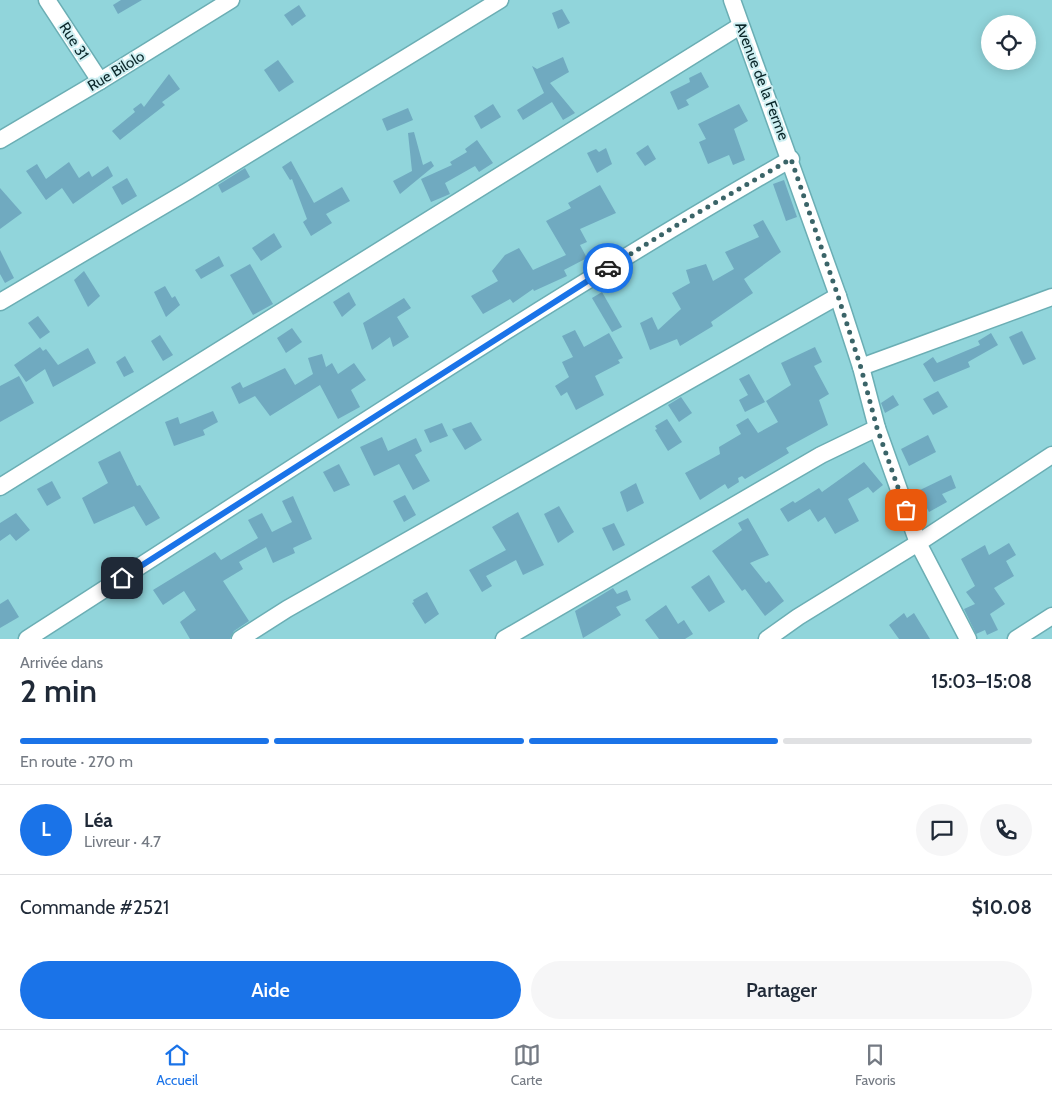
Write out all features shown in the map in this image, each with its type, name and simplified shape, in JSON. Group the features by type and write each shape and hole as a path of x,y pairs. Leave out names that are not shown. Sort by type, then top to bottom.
{"street":[{"name":"Rue 31","path":"47,0 100,81"},
{"path":"0,302 188,191 500,0"},
{"name":"Avenue de la Ferme","path":"732,0 740,26 791,159 838,296 861,368 877,428 918,543 968,639"},
{"name":"Rue Bilolo","path":"0,140 100,81 221,2"},
{"path":"0,486 740,26"},
{"path":"27,639 563,296 687,219 791,159"},
{"path":"240,639 287,609 838,296"},
{"path":"861,368 1052,297"},
{"path":"504,639 821,455 877,428"},
{"path":"767,639 798,617 918,543 1052,455"},
{"path":"1016,639 1052,616"}],"building":[{"path":"121,0 142,0 118,14 113,5"},
{"path":"299,5 306,16 292,26 284,15"},
{"path":"562,9 570,23 558,29 552,13"},
{"path":"563,57 569,72 550,83 575,113 563,120 552,102 523,120 517,110 544,93 532,66 537,69"},
{"path":"278,60 294,82 279,92 264,70"},
{"path":"701,72 709,87 686,100 689,105 678,110 670,92 690,82 689,78"},
{"path":"169,74 180,89 162,102 165,105 120,140 112,131 135,112 133,109 141,103 144,107"},
{"path":"493,104 501,117 481,129 474,116"},
{"path":"739,104 748,121 734,129 745,160 733,165 729,155 708,164 699,142 706,139 698,124"},
{"path":"408,108 413,120 387,131 382,119"},
{"path":"414,132 423,165 431,161 434,166 400,194 393,181 412,171 408,133"},
{"path":"477,140 493,163 479,172 475,166 445,183 450,194 431,202 421,179 452,165 450,162 467,152 465,149"},
{"path":"648,145 656,159 645,166 636,153"},
{"path":"606,148 612,164 597,173 587,153 596,149 599,152"},
{"path":"291,161 314,203 342,187 350,201 326,214 332,223 311,236 303,222 307,219 292,179 290,180 282,167"},
{"path":"69,162 79,178 89,171 92,177 108,166 113,176 73,204 62,188 46,200 26,171 37,164 46,179"},
{"path":"245,168 250,177 222,193 218,185"},
{"path":"127,178 137,196 122,205 112,187"},
{"path":"784,180 797,217 786,221 773,184"},
{"path":"600,185 616,213 580,229 587,242 580,245 587,258 564,270 567,276 534,291 533,289 513,303 510,299 483,314 471,296 498,281 492,271 505,255 519,248 533,270 566,255 546,221 571,208 568,203"},
{"path":"0,188 22,213 0,229"},
{"path":"763,220 781,252 744,279 753,293 711,322 713,326 680,346 677,339 650,350 640,323 652,317 658,330 681,309 672,293 690,283 686,270 706,264 713,281 734,269 725,252 759,237 753,225"},
{"path":"274,233 282,247 261,261 252,248"},
{"path":"0,250 14,278 5,283 0,274"},
{"path":"219,256 224,266 201,279 195,270"},
{"path":"250,264 273,304 253,315 230,275"},
{"path":"84,271 100,296 88,307 74,280"},
{"path":"165,286 172,298 175,296 180,305 166,317 154,292"},
{"path":"349,292 356,305 342,317 333,302"},
{"path":"602,292 622,327 612,332 592,298"},
{"path":"404,298 411,308 397,317 409,337 393,347 390,337 372,350 363,323"},
{"path":"38,316 50,332 40,339 28,323"},
{"path":"292,328 302,342 286,353 277,338"},
{"path":"575,330 584,347 609,333 623,358 618,360 620,363 595,376 604,395 576,410 567,392 561,396 555,386 569,377 562,362 573,357 562,336"},
{"path":"1022,331 1036,359 1023,365 1009,337"},
{"path":"991,333 998,345 968,362 970,367 934,382 923,364 933,357 937,363 980,345 978,341"},
{"path":"160,335 173,355 163,361 151,341"},
{"path":"40,347 43,351 46,349 58,365 88,348 96,363 53,387 45,369 26,382 14,365"},
{"path":"815,347 822,362 814,366 829,394 819,400 828,425 786,448 789,453 745,479 742,476 738,478 739,482 728,489 725,484 700,500 685,473 720,454 719,447 741,434 736,425 748,418 758,433 778,422 766,401 791,385 781,363"},
{"path":"322,354 326,367 332,363 338,374 354,363 366,380 351,390 360,407 338,419 320,385 270,416 255,396 239,404 231,387 240,382 243,388 285,368 295,385 313,374 308,358"},
{"path":"125,356 134,372 124,377 116,362"},
{"path":"749,374 765,402 745,412 739,400 748,395 739,379"},
{"path":"19,376 34,403 0,422 0,386"},
{"path":"938,391 948,407 933,415 923,399"},
{"path":"893,395 899,405 885,413 881,403"},
{"path":"681,397 692,413 679,422 668,405"},
{"path":"213,411 218,422 203,430 205,435 174,446 165,422 178,417 180,424"},
{"path":"667,419 682,442 668,451 655,430 657,429 655,426"},
{"path":"471,422 482,440 465,450 452,429"},
{"path":"442,423 448,436 430,443 424,430"},
{"path":"928,435 936,452 909,466 901,449"},
{"path":"382,437 388,451 416,438 422,451 415,455 430,481 413,490 399,464 374,476 360,447"},
{"path":"120,451 137,486 140,485 160,518 146,526 134,506 94,524 82,498 108,483 98,462"},
{"path":"864,462 883,485 873,493 868,487 848,499 859,521 835,534 825,517 818,522 810,509 788,522 780,509 793,501 795,503 819,488 822,492"},
{"path":"339,464 350,485 334,492 323,472"},
{"path":"951,475 956,488 942,494 947,502 929,512 918,491"},
{"path":"52,481 61,498 47,506 37,489"},
{"path":"636,483 644,503 627,512 620,492"},
{"path":"405,495 416,515 404,522 393,501"},
{"path":"293,496 312,539 293,548 295,553 273,563 266,547 239,562 243,569 223,581 249,621 234,631 230,639 190,639 180,622 196,610 184,591 163,605 153,590 215,552 221,560 258,538 248,520 262,513 272,532 292,522 282,501"},
{"path":"559,506 574,532 558,543 544,514"},
{"path":"518,512 544,565 523,575 516,560 486,576 492,586 482,592 469,570 506,550 492,527"},
{"path":"16,513 30,530 16,541 10,534 0,541 0,523"},
{"path":"748,518 769,555 750,563 766,583 769,581 784,601 765,616 745,589 742,591 712,551 742,530 738,523"},
{"path":"614,523 625,545 613,551 602,528"},
{"path":"1009,543 1016,555 1006,561 1014,576 994,588 1005,604 990,614 998,630 987,635 985,630 976,634 964,609 975,604 966,592 975,586 961,559 985,545 989,555"},
{"path":"709,575 725,602 709,612 691,587"},
{"path":"613,588 617,594 627,590 631,600 616,607 621,615 583,638 575,611"},
{"path":"427,592 439,614 425,624 412,603 414,602 413,600"},
{"path":"8,599 19,617 0,628 0,604"},
{"path":"666,605 678,624 684,620 693,634 685,639 659,639 645,620"},
{"path":"904,613 907,618 914,613 930,639 899,639 889,625"}],"way so far":[{"path":"608,268 687,219 791,159 838,296 861,368 877,428 906,510"}],"route":[{"path":"122,578 608,268"}]}
